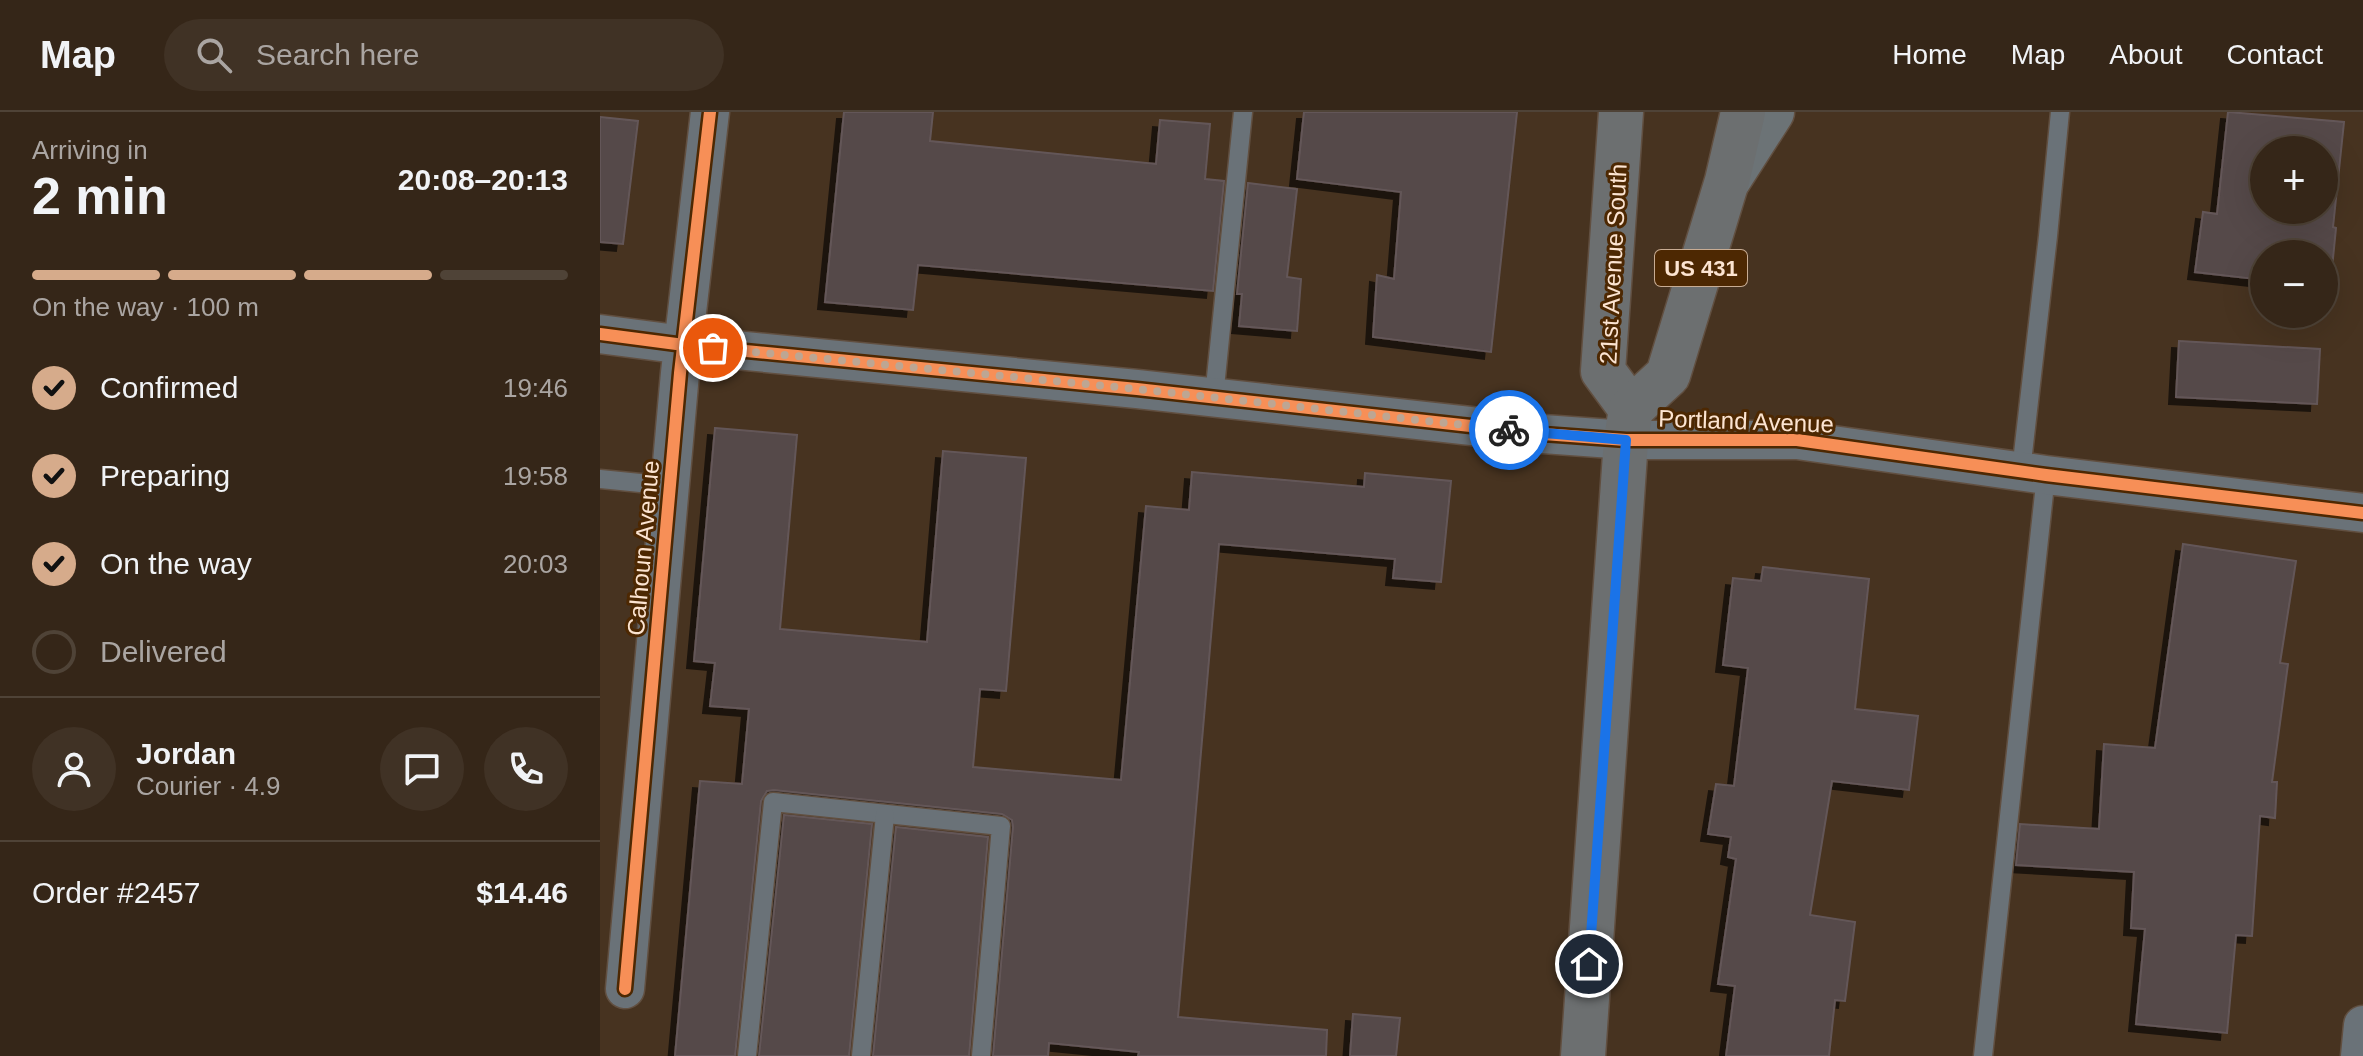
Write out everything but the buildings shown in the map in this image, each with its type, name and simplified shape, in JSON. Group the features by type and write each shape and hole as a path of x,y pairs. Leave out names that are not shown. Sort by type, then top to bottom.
{"main road":[{"name":"21st Avenue South","path":"1621,112 1603,371 1629,424"},
{"name":"US 431","path":"1629,424 1668,375 1727,181 1743,112"},
{"path":"1727,181 1772,112"},
{"path":"1583,1056 1629,424"}],"street":[{"name":"Calhoun Avenue","path":"625,989 670,486 710,112"},
{"name":"Portland Avenue","path":"600,334 1543,434 1629,424 1797,440 2034,473 2363,513"},
{"path":"2360,1056 2363,1025"}],"lane":[{"path":"1214,397 1243,112"},
{"path":"1983,1056 2034,473 2048,236 2060,112"},
{"path":"600,479 670,486"},
{"path":"747,1056 773,802 1001,826 981,1056"},
{"path":"861,1056 885,815"}],"cycle path":[{"path":"625,989 680,373 710,112"},
{"path":"600,334 1543,434 1626,440 1797,440 2046,475 2363,513"}],"way so far":[{"path":"713,348 1137,389 1509,430"}],"route":[{"path":"1509,430 1626,440 1589,964"}]}
